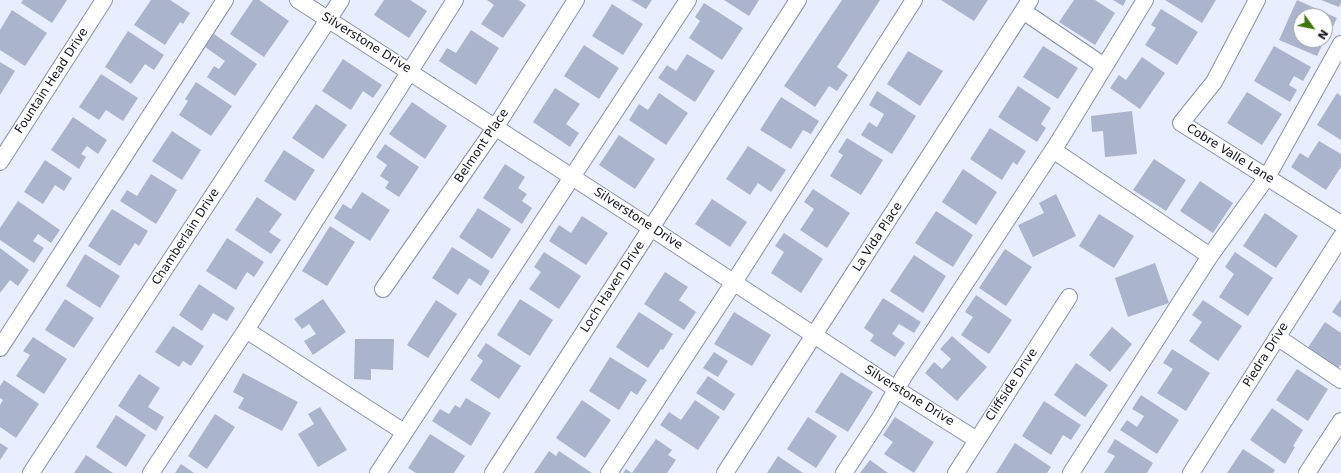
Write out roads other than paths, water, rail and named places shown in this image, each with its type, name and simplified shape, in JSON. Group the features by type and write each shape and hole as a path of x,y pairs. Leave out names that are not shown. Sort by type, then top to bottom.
{"street":[{"name":"Fountain Head Drive","path":"0,162 104,0"},
{"path":"0,348 225,0"},
{"name":"Silverstone Drive","path":"298,0 411,71 495,128 734,282 896,389 977,440"},
{"name":"Chamberlain Drive","path":"31,473 341,0"},
{"path":"151,473 246,330 455,0"},
{"name":"Belmont Place","path":"383,289 495,128 576,0"},
{"path":"378,473 571,176 688,0"},
{"name":"Loch Haven Drive","path":"493,473 798,0"},
{"path":"609,473 734,282 914,0"},
{"path":"844,473 880,418 896,389 1053,150 1145,0"},
{"name":"Cobre Valle Lane","path":"1257,0 1214,82 1181,123 1341,224"},
{"path":"1026,6 1104,66"},
{"name":"La Vida Place","path":"725,473 1026,6"},
{"path":"1071,473 1210,256 1267,177 1341,44"},
{"path":"1053,150 1210,256"},
{"name":"Piedra Drive","path":"1191,473 1341,237"},
{"name":"Cliffside Drive","path":"956,473 1069,297"},
{"path":"246,330 404,432"},
{"path":"1277,337 1341,380"},
{"path":"1307,473 1341,421"}]}
